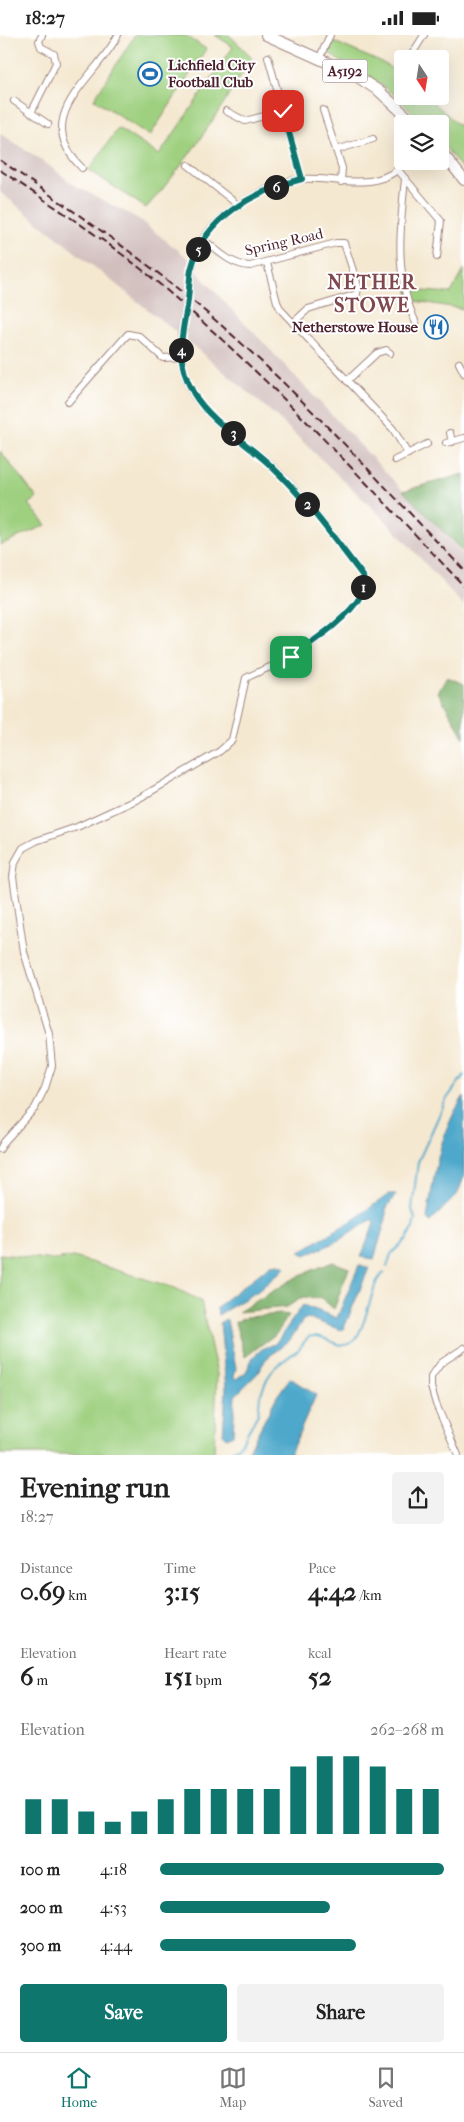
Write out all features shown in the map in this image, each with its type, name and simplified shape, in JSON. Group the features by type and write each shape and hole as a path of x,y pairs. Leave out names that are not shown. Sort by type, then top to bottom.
{"highway":[{"name":"A5192","path":"266,35 353,74 379,91 405,115"},
{"path":"449,161 464,180"}],"street":[{"path":"31,113 56,63 54,54 41,47 42,35"},
{"path":"82,168 70,157 64,141 61,125 64,112 84,81 112,47 118,35"},
{"path":"319,59 330,35"},
{"path":"415,50 424,35"},
{"path":"268,57 302,179"},
{"path":"14,101 48,124"},
{"path":"226,111 245,121 283,111"},
{"path":"323,111 342,168 341,182"},
{"path":"336,150 373,139"},
{"path":"188,165 238,205"},
{"path":"0,1149 4,1142 35,1108 45,1088 52,1066 49,1034 24,952 12,877 15,862 23,848 36,841 77,827 138,799 220,751 232,740 246,678 291,657 311,643 354,604 362,594 363,576 312,508 272,467 208,413 195,396 183,374 181,335 190,288 191,271 203,239 238,205 268,190 302,179 359,183 375,181 398,170 441,221 437,257"},
{"path":"405,179 399,246 408,306 416,323"},
{"name":"Spring Road","path":"203,239 232,262 241,266 267,263 336,243 344,243 348,249 358,286 357,294 308,309 292,323"},
{"path":"267,263 277,302 281,310 393,429 408,454"},
{"path":"68,402 128,334 139,336 163,358 181,357"},
{"path":"347,381 377,353 386,350 390,353"},
{"path":"460,363 464,373"},
{"path":"450,433 449,443 464,438"},
{"path":"395,460 427,443"},
{"path":"458,1455 436,1404 431,1387 431,1377 441,1363 464,1348"}],"shaded area":[{"path":"0,133 47,164 74,185 137,218 188,258 204,280 464,555 464,606 388,523 277,417 191,344 0,192"}],"green space":[{"name":"Lichfield City Football Club","path":"135,35 185,35 206,49 150,136 94,99"},
{"path":"215,35 229,35 252,57 190,154 146,208 89,170 118,128 159,155 233,47"},
{"path":"330,40 387,65 394,71 394,95 361,71 336,59 327,47"},
{"path":"405,105 436,105 447,115 415,115"},
{"path":"449,117 464,130 464,171 449,152"},
{"path":"464,269 464,309 409,300 408,290 451,293"},
{"path":"0,451 37,498 29,504 46,525 0,545"},
{"path":"464,474 464,553 403,491"},
{"path":"447,677 464,684 464,738 438,692"},
{"path":"0,1254 54,1260 74,1257 175,1288 201,1301 217,1374 214,1454 0,1454"},
{"path":"333,1262 349,1268 334,1309 321,1298 303,1297 287,1307 238,1312 300,1275"},
{"path":"289,1315 277,1333 245,1357 235,1322 248,1317"}],"water":[{"path":"464,1096 464,1177 457,1195 430,1222 427,1218 435,1170 443,1140 448,1125"},
{"path":"389,1194 396,1194 386,1209 386,1219 374,1259 361,1257 374,1223 372,1219 348,1235 323,1248 305,1255 299,1252 353,1220"},
{"path":"279,1264 286,1267 258,1291 218,1315 217,1308 225,1300 271,1265"},
{"path":"359,1265 369,1268 344,1328 341,1330 308,1318 303,1320 290,1340 266,1359 257,1374 235,1396 233,1435 226,1438 223,1435 226,1388 220,1322 227,1320 236,1368 234,1377 236,1379 246,1372 253,1357 262,1349 275,1344 303,1305 337,1318"},
{"path":"290,1378 316,1395 290,1454 247,1454 277,1396"}],"waterway":[{"path":"387,1267 391,1254 406,1239 413,1228 415,1219 412,1209 418,1162 446,1100 464,1075"},
{"path":"227,1455 241,1444 258,1414 260,1396 267,1379 275,1367 299,1349 308,1337 319,1337 344,1345 354,1341 362,1326 377,1281 384,1272"}],"railway":[{"path":"0,160 157,272 241,343 307,406 464,570"},
{"path":"0,170 119,252 198,317 315,430 464,586"}],"place":[{"name":"Lichfield City Football Club","path":"150,74"},
{"name":"Netherstowe House","path":"436,327"}],"district":[{"name":"NETHER STOWE","path":"372,294"}],"route":[{"path":"283,111 302,179 268,190 238,205 229,211 203,239 191,271 190,288 181,335 181,357 183,374 195,396 208,413 248,445 312,508 363,576 362,594 345,615 291,657"}]}
